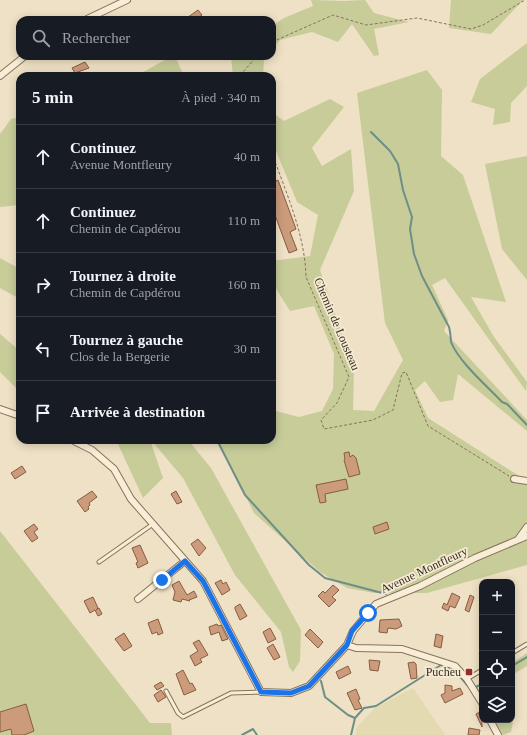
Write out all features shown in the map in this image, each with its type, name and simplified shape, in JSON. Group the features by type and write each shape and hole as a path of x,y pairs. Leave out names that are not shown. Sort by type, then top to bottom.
{"street":[{"path":"93,16 127,0"},
{"path":"0,76 20,60"},
{"path":"0,409 16,415"},
{"path":"80,444 92,450 114,469 131,499 203,581 261,692"},
{"path":"514,479 527,482"},
{"path":"518,539 527,527"},
{"name":"Avenue Montfleury","path":"261,692 291,693 309,686 347,645 352,631 376,604 420,586 474,558 527,536"},
{"path":"138,599 185,561"},
{"path":"347,645 356,648 402,649 456,666 467,678 479,699"},
{"path":"492,723 498,735"}],"lane":[{"path":"99,562 153,524"},
{"path":"515,651 527,644"},
{"path":"467,678 479,672"},
{"path":"166,691 178,713 183,717 231,694 261,692"}],"path":[{"path":"276,40 332,15 366,25 417,18 471,29 483,25 525,0"},
{"path":"244,72 254,60"},
{"name":"Chemin de Lousteau","path":"276,165 300,236 306,264 306,277 349,377 337,403 321,420 324,429 373,420 394,410 402,373 406,372 428,426 514,479"}],"shaded area":[{"path":"413,688 445,735 356,735 356,728 375,708"}],"green space":[{"path":"311,0 365,0 374,13 409,22 374,29 379,55 374,56 352,24 338,42 312,32 280,40 276,45 276,23 284,18 313,6"},
{"path":"451,0 523,0 491,34 449,28"},
{"path":"527,43 527,86 511,103 510,122 493,125 495,109 471,102 480,79"},
{"path":"165,60 177,60 182,72 143,72"},
{"path":"231,60 264,60 263,72 233,72"},
{"path":"427,70 442,90 441,156 463,175 506,302 471,297 494,337 527,382 526,391 445,278 432,285 448,320 444,331 527,420 527,431 458,374 453,400 440,402 425,381 415,390 428,418 527,481 527,530 524,534 527,536 527,565 427,593 374,593 347,588 320,572 254,513 220,444 276,444 276,411 299,417 322,411 333,389 334,354 314,306 290,311 276,288 276,260 310,256 318,215 297,202 276,151 276,115 284,121 330,99 344,107 312,148 322,166 351,149 354,191 320,270 354,369 353,410 374,411 403,360 385,323 357,93"},
{"path":"16,118 16,205 0,207 0,134 11,119"},
{"path":"527,156 527,280 502,249 485,164"},
{"path":"0,258 16,267 16,297 0,288"},
{"path":"0,334 16,348 16,388 0,372"},
{"path":"118,444 151,444 163,478 143,498"},
{"path":"154,444 191,444 211,468 301,630 300,661 293,672 289,667 281,632 235,575 183,478"},
{"path":"0,531 150,723 171,723 172,735 0,735"},
{"path":"527,653 527,666 515,673 515,661"},
{"path":"497,723 513,723 511,732 503,735"}],"building":[{"path":"198,10 202,15 200,16 190,16"},
{"path":"85,62 89,68 74,72 72,68"},
{"path":"278,180 296,229 290,232 297,250 289,253 276,218 276,181"},
{"path":"349,452 350,457 353,455 356,458 360,474 349,477 344,460 344,453"},
{"path":"22,466 26,472 15,479 11,473"},
{"path":"346,479 348,489 325,494 326,502 320,503 316,485"},
{"path":"92,491 97,497 89,503 89,509 85,512 77,501"},
{"path":"176,491 182,502 177,504 171,494"},
{"path":"387,522 389,529 375,534 373,527"},
{"path":"34,524 38,529 34,532 38,538 32,542 24,531"},
{"path":"198,539 206,548 199,556 191,544"},
{"path":"140,545 148,563 138,568 136,563 138,562 132,548"},
{"path":"221,580 223,584 226,582 230,590 222,595 215,583"},
{"path":"179,581 187,595 194,591 197,597 189,600 190,601 182,599 181,602 173,600 175,592 172,585"},
{"path":"333,585 339,590 332,597 336,600 329,607 318,596 323,591 325,593"},
{"path":"452,593 460,597 455,608 450,606 448,611 442,608 444,603 447,605"},
{"path":"470,595 474,597 469,612 465,610"},
{"path":"93,597 98,608 96,610 99,608 102,614 98,616 95,610 90,613 84,601"},
{"path":"240,604 247,616 240,620 235,607"},
{"path":"158,619 163,633 158,635 157,632 152,634 148,623"},
{"path":"399,619 402,626 396,629 388,628 387,633 379,632 380,620"},
{"path":"217,624 218,626 221,625 228,639 222,641 219,632 211,635 209,627"},
{"path":"270,628 276,639 268,643 263,632"},
{"path":"310,629 323,642 318,648 305,635"},
{"path":"124,633 132,646 124,651 115,639"},
{"path":"436,634 443,636 441,648 434,646"},
{"path":"199,640 208,655 200,659 202,662 195,666 190,656 198,651 193,643"},
{"path":"273,644 280,657 274,660 267,648"},
{"path":"369,660 380,661 378,671 370,670"},
{"path":"414,662 416,664 417,678 411,679 408,663"},
{"path":"348,666 351,673 339,679 336,672"},
{"path":"183,670 190,684 192,683 196,690 184,695 176,674"},
{"path":"161,682 164,686 157,690 154,686"},
{"path":"445,685 452,686 452,691 460,688 463,694 445,703 441,695 445,693"},
{"path":"356,689 360,699 358,700 362,708 355,710 347,693"},
{"path":"161,690 166,697 158,702 154,695"},
{"path":"26,704 34,731 24,735 12,735 11,729 0,732 0,712"},
{"path":"479,712 479,720 476,714"},
{"path":"469,728 480,730 479,735 468,735"}],"waterway":[{"path":"371,132 390,151 398,164 403,190 412,217 410,229 414,254 422,276 449,327 451,342 455,350 474,373 527,425"},
{"path":"219,444 245,495 309,565 325,578 386,594"},
{"path":"515,664 527,657"},
{"path":"351,735 355,718 364,708 376,706 441,665 457,673 468,686"},
{"path":"321,681 325,697 348,715 355,718"},
{"path":"474,688 479,686"},
{"path":"242,735 253,729 257,735"}],"place":[{"name":"Pucheu","path":"469,672"}],"route":[{"path":"162,580 185,561 203,581 261,692 291,693 309,686 347,645 352,631 368,613"}]}
